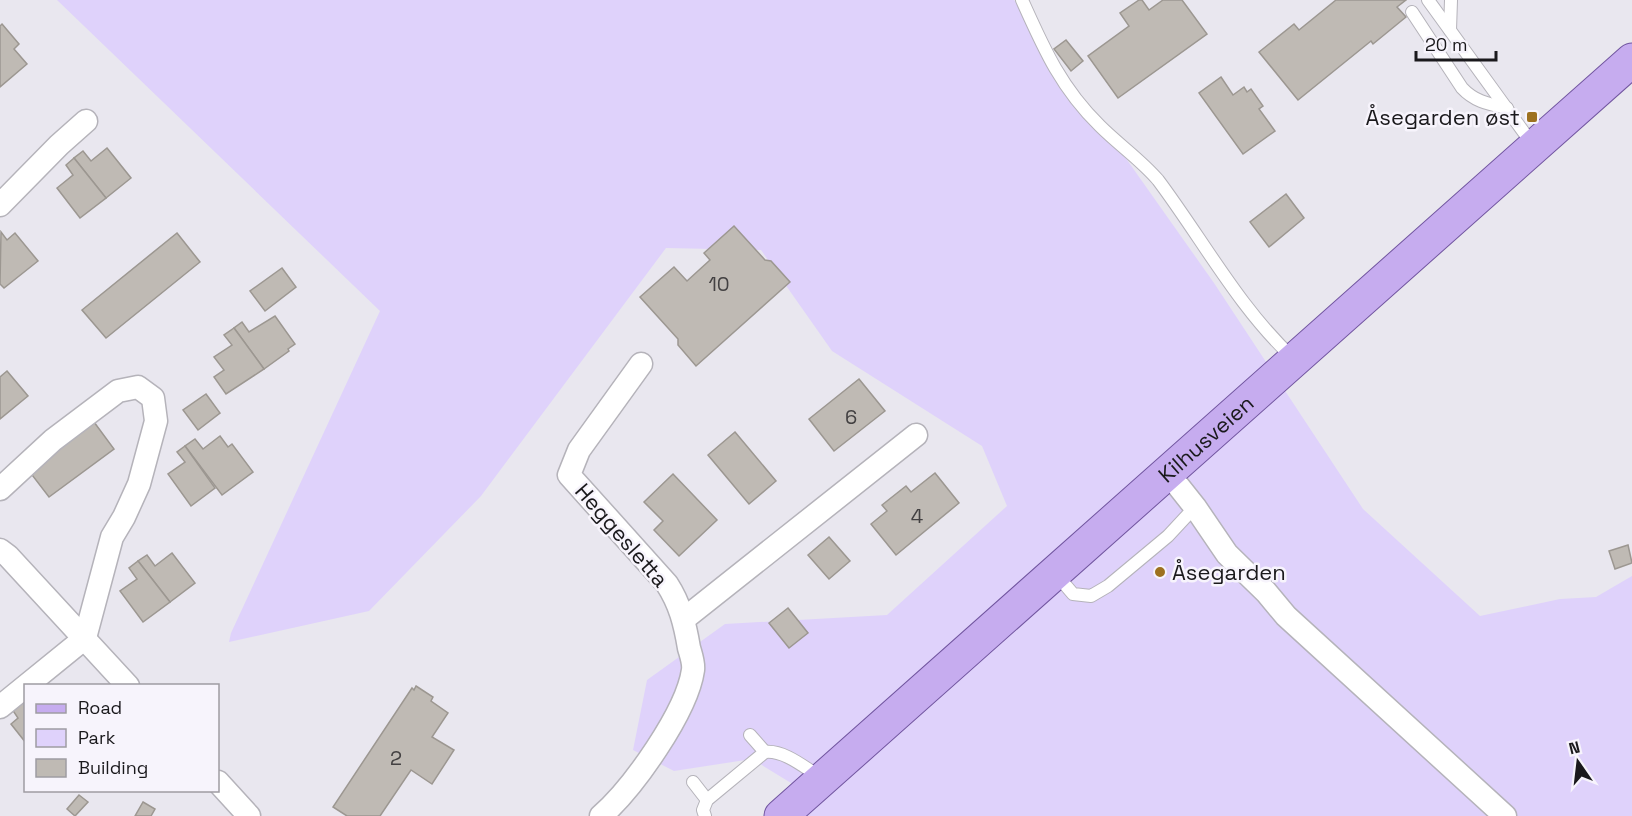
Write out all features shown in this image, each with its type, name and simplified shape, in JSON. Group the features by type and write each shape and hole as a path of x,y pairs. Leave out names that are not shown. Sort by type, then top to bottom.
{"main road":[{"name":"Kilhusveien","path":"781,816 1632,60"}],"street":[{"path":"0,205 86,121"},
{"name":"Heggesletta","path":"601,816 616,804 675,721 693,668 684,619 678,601 667,584 569,475 579,450 641,364"},
{"path":"0,489 53,440 118,391 138,387 153,398 156,422 139,484 112,537 85,638 28,684"},
{"path":"684,619 916,435"},
{"path":"1168,473 1195,507 1227,554 1266,592 1286,616 1506,816"},
{"path":"0,550 126,684"},
{"path":"0,707 24,688"},
{"path":"219,783 249,816"}],"lane":[{"path":"1022,0 1047,57 1072,95 1100,126 1146,166 1158,180 1250,310 1274,340 1294,360"},
{"path":"1428,0 1534,146"},
{"path":"1450,30 1451,0"},
{"path":"1412,12 1471,98 1507,108"},
{"path":"1055,573 1073,594 1091,596 1108,586 1168,536 1195,507"},
{"path":"750,735 765,752"},
{"path":"705,816 703,810 707,800 765,752 774,751 784,755 823,779"},
{"path":"693,782 707,800"}],"green space":[{"path":"57,0 1014,0 1214,283 1363,509 1480,616 1560,599 1596,597 1632,576 1632,816 806,816 822,802 752,759 674,771 633,750 647,680 725,624 887,615 1007,506 982,446 832,351 761,250 666,248 481,496 369,611 229,642 231,633 380,311"}],"building":[{"path":"1142,0 1149,10 1163,0 1182,0 1207,34 1118,98 1088,56 1129,26 1120,13"},
{"path":"1336,0 1406,0 1397,7 1406,17 1373,44 1371,41 1298,100 1259,52 1294,24 1299,30"},
{"path":"2,24 19,44 14,49 27,64 0,87 0,26"},
{"path":"1066,40 1083,61 1071,71 1054,49"},
{"path":"1221,77 1233,95 1244,87 1247,92 1251,89 1263,106 1259,109 1275,131 1243,154 1199,93"},
{"path":"107,148 131,178 106,198 74,158 83,151 91,161"},
{"path":"74,158 106,198 80,218 57,188 73,175 66,165"},
{"path":"1286,194 1304,218 1269,247 1250,222"},
{"path":"734,226 765,260 771,261 790,282 696,366 678,345 678,339 640,297 674,267 687,281 710,260 704,253"},
{"path":"1,232 7,240 15,233 38,261 4,288 0,284"},
{"path":"177,233 200,262 106,338 82,310"},
{"path":"282,268 296,287 265,311 250,291"},
{"path":"275,316 295,344 264,369 234,328 242,322 249,332"},
{"path":"234,328 264,369 226,394 214,377 224,370 214,357 232,345 224,335"},
{"path":"7,371 28,396 0,419 0,377"},
{"path":"859,379 885,411 834,451 809,419"},
{"path":"206,394 220,413 198,430 183,410"},
{"path":"94,422 114,449 49,497 29,471"},
{"path":"735,432 776,481 749,504 708,455"},
{"path":"220,436 228,447 232,444 253,472 222,495 185,446 195,439 203,449"},
{"path":"185,446 215,488 191,506 168,474 185,462 177,452"},
{"path":"935,473 959,503 896,555 871,524 887,511 882,505 906,486 911,492"},
{"path":"673,474 717,520 679,556 654,530 663,521 644,502"},
{"path":"829,537 850,561 829,579 808,555"},
{"path":"1628,545 1632,563 1615,569 1609,551"},
{"path":"172,553 195,583 170,602 138,561 147,555 155,566"},
{"path":"138,561 170,602 143,622 120,591 137,579 129,568"},
{"path":"788,608 808,633 789,648 769,623"},
{"path":"416,686 433,697 431,701 448,713 432,737 454,750 432,784 411,770 380,816 347,816 333,807 412,688 414,690"},
{"path":"24,698 24,740 11,724 18,718 12,709"},
{"path":"79,795 88,802 75,816 67,809"},
{"path":"143,802 155,809 151,816 135,816"}],"place":[{"name":"Åsegarden øst","path":"1532,117"},
{"name":"Åsegarden","path":"1160,572"}]}
